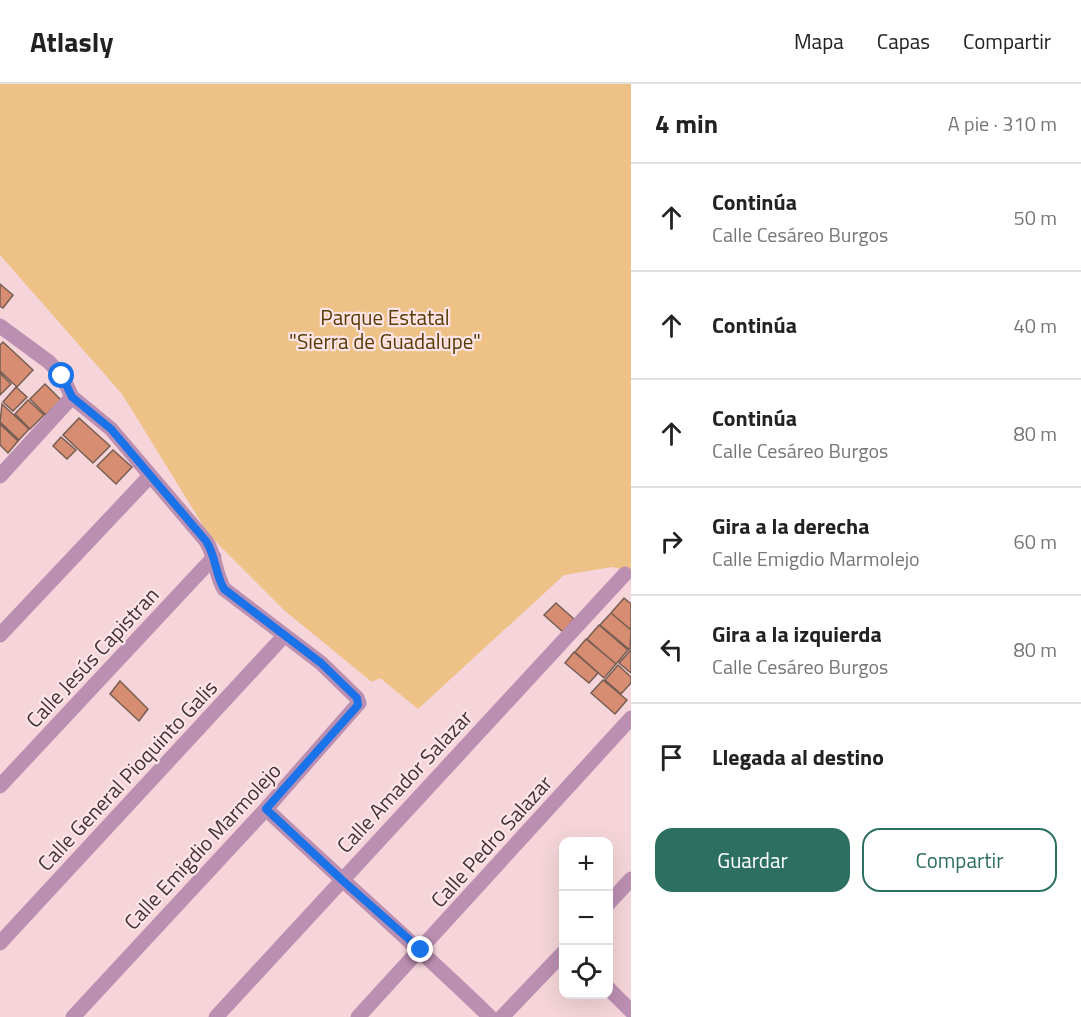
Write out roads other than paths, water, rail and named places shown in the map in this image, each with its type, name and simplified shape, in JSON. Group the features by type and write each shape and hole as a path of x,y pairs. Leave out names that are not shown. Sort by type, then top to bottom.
{"street":[{"path":"0,326 49,362 62,376 72,397 111,429 206,541 214,557 219,580 224,589 284,636"},
{"path":"0,476 72,397"},
{"path":"0,635 150,476"},
{"name":"Calle Jesús Capistran","path":"0,786 214,557"},
{"name":"Calle Amador Salazar","path":"216,1017 625,574"},
{"name":"Calle Emigdio Marmolejo","path":"73,1017 266,809 358,705 358,701 321,663 284,636"},
{"name":"Calle General Pioquinto Galis","path":"0,943 284,636"},
{"name":"Calle Pedro Salazar","path":"358,1017 631,718"},
{"path":"266,809 421,950 490,1017"},
{"path":"613,899 631,879"},
{"path":"502,1017 559,957"},
{"path":"613,992 631,1011"}],"park label":[{"name":"Parque Estatal \"Sierra de Guadalupe\"","path":"385,329"}]}
